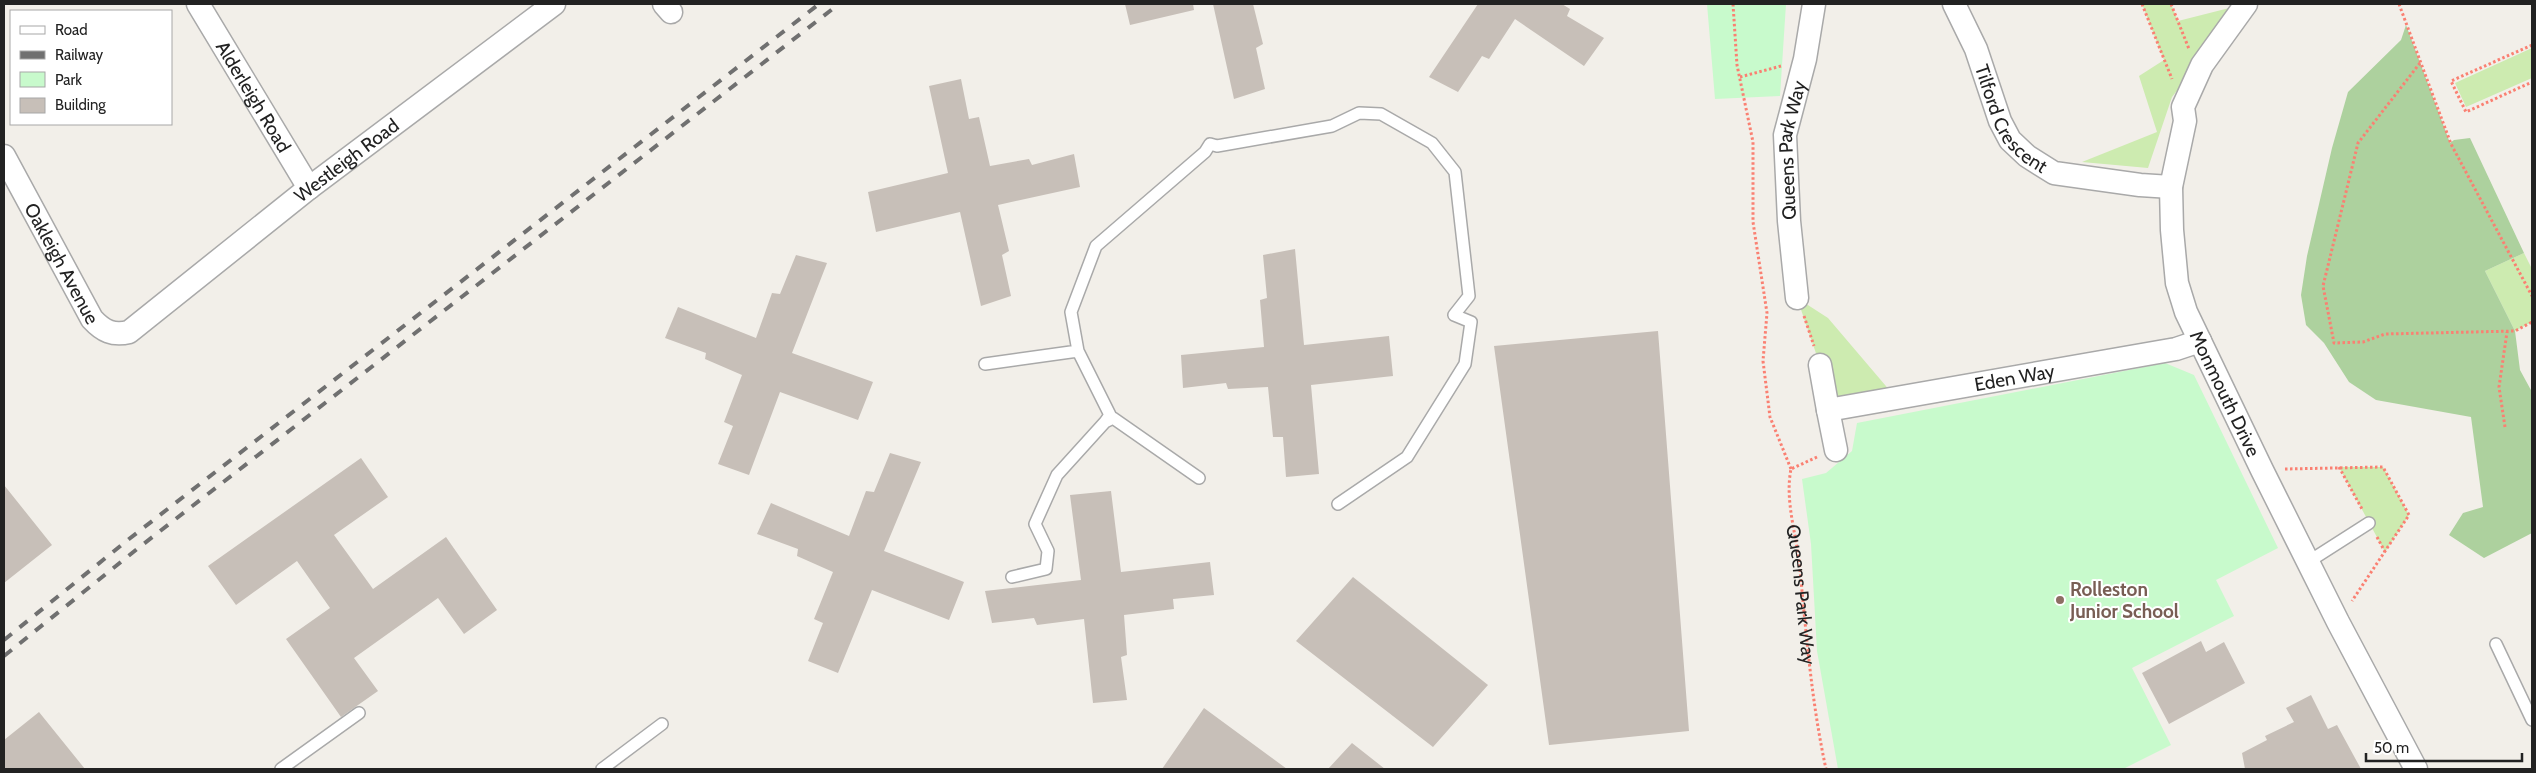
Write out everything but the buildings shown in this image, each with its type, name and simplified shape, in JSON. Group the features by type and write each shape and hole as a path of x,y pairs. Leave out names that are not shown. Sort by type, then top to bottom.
{"street":[{"name":"Alderleigh Road","path":"198,4 310,188"},
{"name":"Westleigh Road","path":"143,323 310,188 554,4"},
{"name":"Queens Park Way","path":"1797,298 1789,221 1785,135 1805,59 1814,4"},
{"name":"Tilford Crescent","path":"1954,4 1976,49 2000,122 2010,140 2027,156 2054,173 2140,185 2170,186"},
{"name":"Monmouth Drive","path":"2246,4 2199,72 2183,107 2185,120 2170,186 2177,283 2186,312 2308,562 2416,769"},
{"name":"Oakleigh Avenue","path":"4,156 92,318 105,331 113,334 129,332 143,323"},
{"name":"Eden Way","path":"1828,410 2176,349 2200,341"},
{"path":"1820,366 1836,450"}],"lane":[{"path":"1012,577 1046,569 1048,551 1036,524 1057,475 1110,415 1078,352 1071,312 1096,246 1210,144 1217,146 1332,126 1359,113 1381,114 1432,143 1455,172 1468,296 1454,315 1471,322 1465,364 1408,456 1338,504"},
{"path":"985,364 1078,352"},
{"path":"1105,422 1113,418 1199,478"},
{"path":"2308,562 2369,524"},
{"path":"2496,644 2532,720"},
{"path":"281,769 358,713"},
{"path":"602,769 662,724"}],"path":[{"path":"1733,4 1740,77 1753,142 1754,222 1767,313 1763,361 1770,417 1791,469 1836,450"},
{"path":"2142,4 2183,107"},
{"path":"2171,4 2199,72"},
{"path":"2399,4 2451,144 2532,296"},
{"path":"2532,45 2451,81 2466,112 2532,82"},
{"path":"1740,77 1805,59"},
{"path":"2420,63 2358,143 2323,286 2334,343 2363,342 2385,334 2507,332 2515,331 2532,322"},
{"path":"1797,298 1820,366"},
{"path":"2505,427 2499,387 2507,332"},
{"name":"Queens Park Way","path":"1791,469 1787,485 1798,558 1808,652 1826,769"}],"green space":[{"path":"1707,4 1786,4 1780,96 1715,99"},
{"path":"2142,4 2171,4 2178,21 2245,4 2172,97 2148,168 2082,162 2157,132 2139,76 2164,60"},
{"path":"2406,25 2450,143 2454,140 2470,138 2524,253 2485,271 2515,331 2520,370 2532,392 2532,533 2484,558 2449,535 2463,513 2483,507 2471,417 2376,400 2349,382 2324,343 2306,325 2301,295 2307,256 2332,148 2348,92 2401,40"},
{"path":"2532,48 2532,78 2466,107 2455,83"},
{"path":"2524,253 2532,269 2532,322 2515,331 2485,271"},
{"path":"1797,298 1828,318 1891,392 1828,410 1820,365"},
{"name":"Rolleston Junior School","path":"2165,363 2194,375 2278,548 2216,580 2234,616 2132,668 2171,745 2123,769 1838,769 1817,651 1811,544 1802,479 1826,473 1852,451 1857,423"},
{"path":"2339,467 2383,467 2409,515 2385,552"}],"railway":[{"path":"4,640 129,539 819,4"},
{"path":"4,656 137,549 839,4"}],"place":[{"name":"Rolleston Junior School","path":"2060,600"}]}
